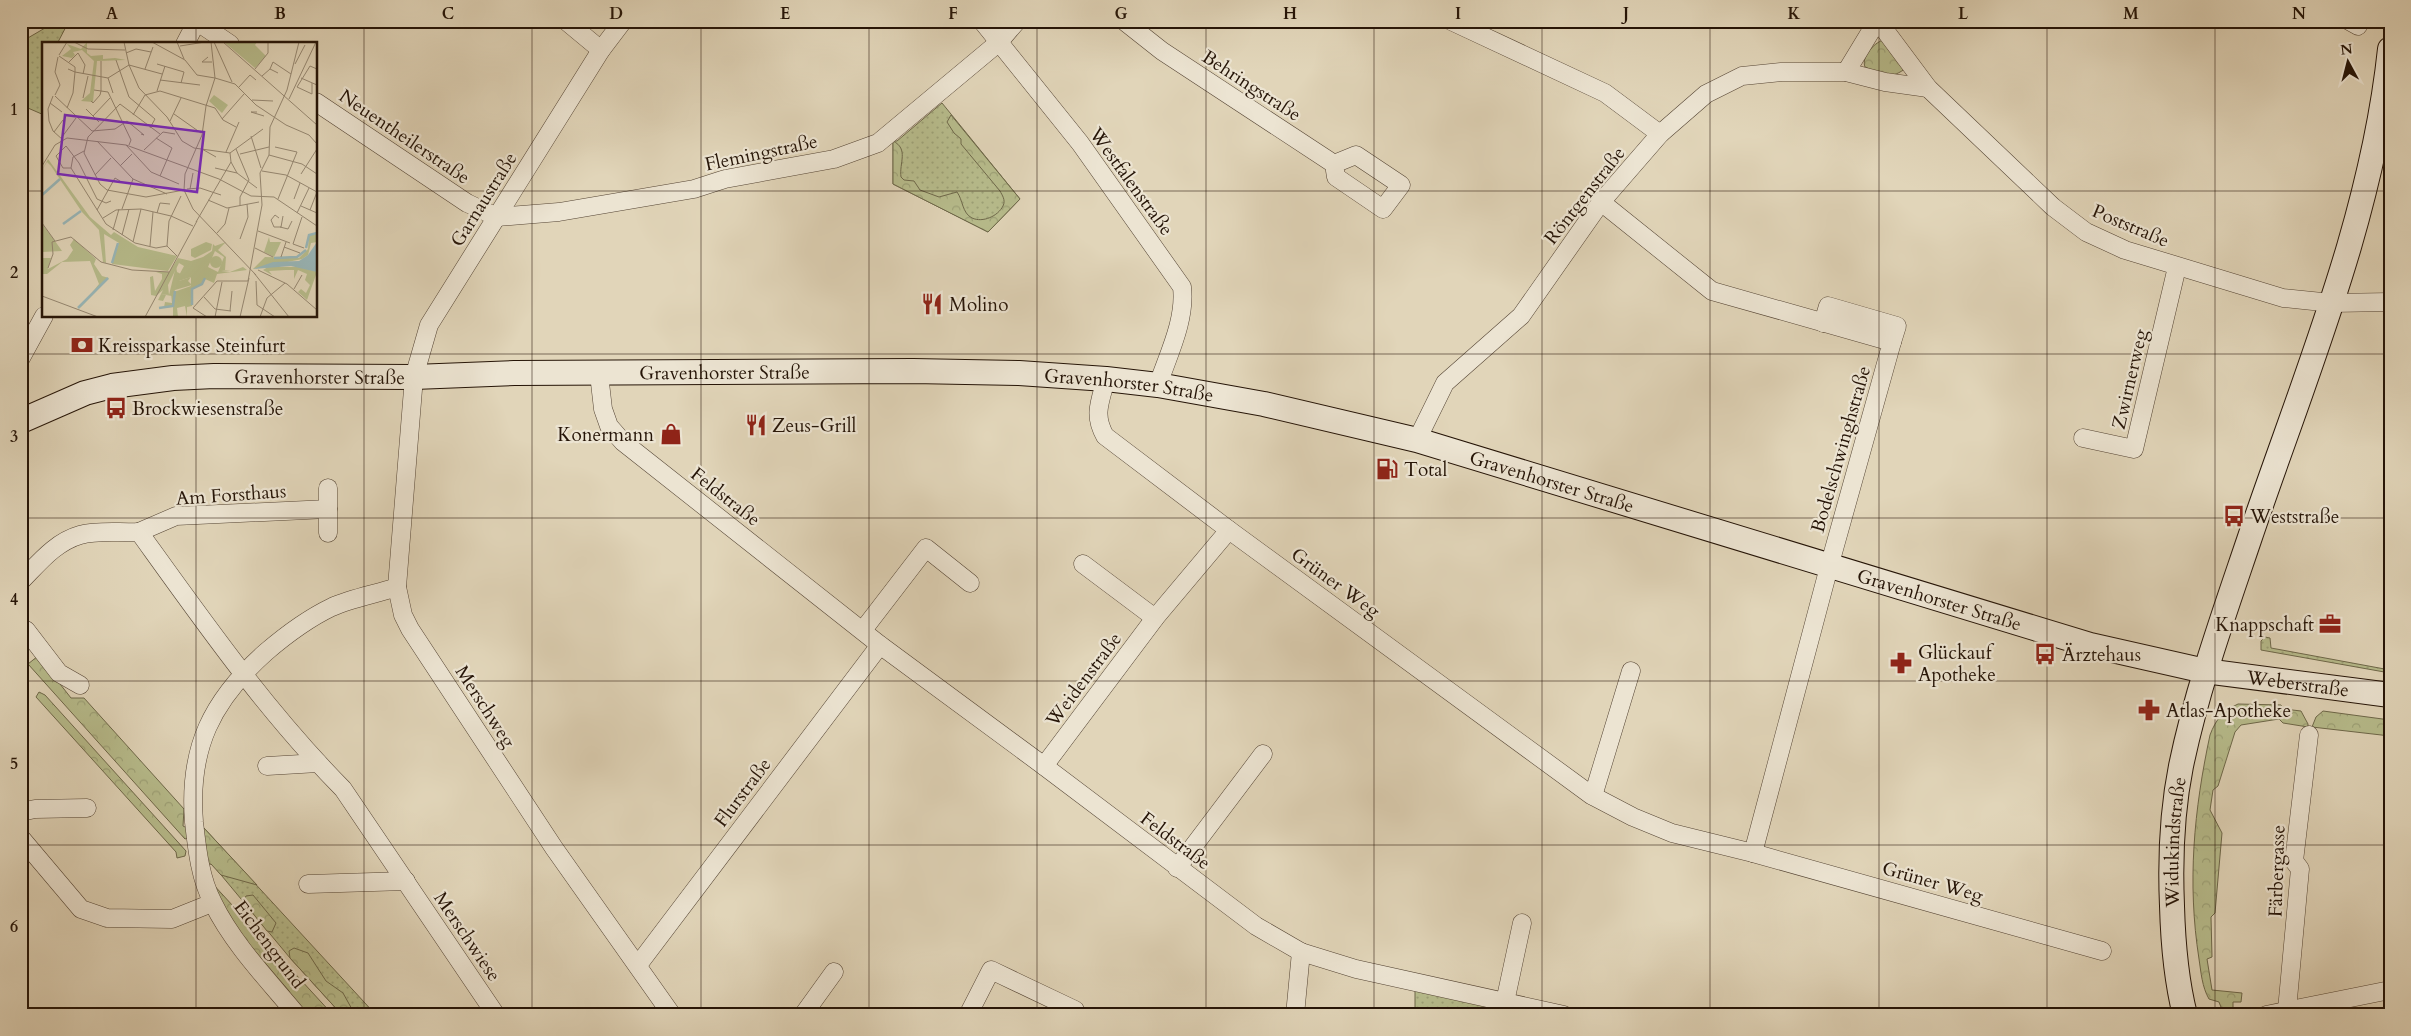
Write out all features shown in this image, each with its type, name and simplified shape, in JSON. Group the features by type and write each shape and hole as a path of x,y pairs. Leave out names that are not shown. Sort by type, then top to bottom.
{"main road":[{"path":"2205,671 2332,302 2364,187 2381,110 2390,49"},
{"name":"Gravenhorster Straße","path":"21,421 85,393 112,386 173,378 214,376 414,377 514,373 950,372 1019,373 1106,379 1264,404 1417,440 2090,645 2205,671"},
{"name":"Weberstraße","path":"2205,671 2390,695"},
{"name":"Widukindstraße","path":"2186,1015 2173,949 2171,880 2173,826 2181,767 2205,671"}],"street":[{"path":"186,42 196,21 227,42"},
{"path":"566,21 601,50"},
{"name":"Garnaustraße","path":"414,377 429,325 601,50 623,21"},
{"name":"Westfalenstraße","path":"982,21 1080,143 1182,287 1184,302 1180,319 1158,386"},
{"path":"998,43 1017,21"},
{"name":"Behringstraße","path":"1124,21 1162,51 1334,164"},
{"path":"1451,21 1489,29 1605,93 1660,134"},
{"path":"1846,72 1878,21"},
{"name":"Poststraße","path":"1878,21 1928,88 2053,207 2086,232 2125,250 2283,298 2332,302 2390,302"},
{"name":"Flemingstraße","path":"497,217 559,212 694,189 725,179 834,159 878,143 998,43"},
{"name":"Röntgenstraße","path":"1417,440 1445,383 1522,316 1601,202 1660,134 1706,94 1742,76 1781,72 1846,72 1885,82 1928,88"},
{"name":"Neuentheilerstraße","path":"318,103 467,203 497,217"},
{"name":"Bodelschwinghstraße","path":"1601,202 1712,291 1892,342 1829,567"},
{"name":"Zwirnerweg","path":"2084,438 2134,449 2177,267"},
{"path":"21,358 43,318"},
{"name":"Feldstraße","path":"599,374 603,409 609,426 623,442 863,630 880,646 1044,766 1256,926 1301,952 1356,969 1564,1015"},
{"name":"Merschweg","path":"414,377 397,587 403,615 410,629 554,848 672,1015"},
{"name":"Grüner Weg","path":"1106,379 1098,408 1098,422 1104,436 1229,530 1593,796 1633,818 1672,834 1753,852 2102,951"},
{"path":"328,488 328,533"},
{"name":"Am Forsthaus","path":"21,581 63,542 81,535 139,532 176,516 328,509"},
{"name":"Weidenstraße","path":"1044,766 1155,618 1229,530"},
{"path":"139,532 241,674"},
{"path":"863,630 926,548 970,583"},
{"path":"1083,564 1155,618"},
{"path":"1753,852 1829,567"},
{"name":"Eichengrund","path":"297,1015 238,944 212,902 198,859 193,802 196,767 202,740 220,702 241,674 293,628 333,606 397,587"},
{"path":"21,628 26,630 59,673 80,686"},
{"name":"Flurstraße","path":"638,965 880,646"},
{"path":"1593,796 1631,671"},
{"name":"Merschwiese","path":"241,674 318,764 343,789 496,1015"},
{"name":"Färbergasse","path":"2287,1010 2300,869 2294,861 2310,735"},
{"path":"1177,868 1263,754"},
{"path":"267,766 318,764"},
{"path":"21,812 35,809 87,808"},
{"path":"21,838 81,908 107,918 172,919 212,902"},
{"path":"308,884 406,882"},
{"path":"1505,1002 1522,923"},
{"path":"1294,1015 1301,952"},
{"path":"968,1015 990,970 1075,1010"},
{"path":"803,1015 834,972"},
{"path":"2266,1015 2390,990"}],"green space":[{"path":"57,21 69,21 58,42 42,42 42,114 21,105 21,42"},
{"path":"1883,40 1905,69 1894,75 1885,76 1865,67 1865,59 1869,51"},
{"path":"942,103 1020,199 988,232 893,184 893,141 897,141"},
{"path":"951,115 1020,199 988,232 893,184 893,141 901,148 901,177 904,180 914,181 920,190 939,197 957,192 964,210 972,218 981,220 990,218 1001,210 1004,202 1002,194 961,144 961,139 954,133 947,122"},
{"path":"2265,637 2270,638 2271,648 2390,670 2390,673 2261,650 2261,641"},
{"path":"38,656 71,698 84,698 184,809 183,826 189,829 191,837 185,839 28,664"},
{"path":"39,692 45,695 186,851 185,856 177,858 176,852 36,697"},
{"path":"2238,704 2281,705 2284,709 2301,711 2308,727 2283,723 2279,719 2241,725 2235,732 2218,786 2213,790 2210,810 2222,833 2215,913 2211,917 2212,957 2207,959 2212,990 2242,993 2241,1002 2233,1002 2233,1013 2246,1014 2224,1015 2219,1002 2209,999 2201,974 2193,902 2194,846 2204,763 2210,735 2221,716"},
{"path":"2323,711 2390,720 2390,736 2312,727 2316,717"},
{"path":"203,827 376,1015 342,1015 290,958 212,864 206,864"},
{"path":"203,827 257,885 221,875 211,864 206,864"},
{"path":"211,882 333,1015 302,1015 289,1001 289,991 232,924"},
{"path":"253,895 276,923 272,932 267,931 243,901 246,896"},
{"path":"294,948 308,953 326,981 343,993 353,1011 351,1015 342,1015 290,958 289,951"},
{"path":"1415,989 1495,1006 1495,1015 1415,1015"}],"place":[{"name":"Molino","path":"932,304"},
{"name":"Kreissparkasse Steinfurt","path":"82,345"},
{"name":"Brockwiesenstraße","path":"116,408"},
{"name":"Zeus-Grill","path":"756,425"},
{"name":"Konermann","path":"671,434"},
{"name":"Total","path":"1387,469"},
{"name":"Weststraße","path":"2234,516"},
{"name":"Knappschaft","path":"2330,624"},
{"name":"Ärztehaus","path":"2045,654"},
{"name":"Glückauf Apotheke","path":"1901,663"},
{"name":"Atlas-Apotheke","path":"2149,710"}]}
